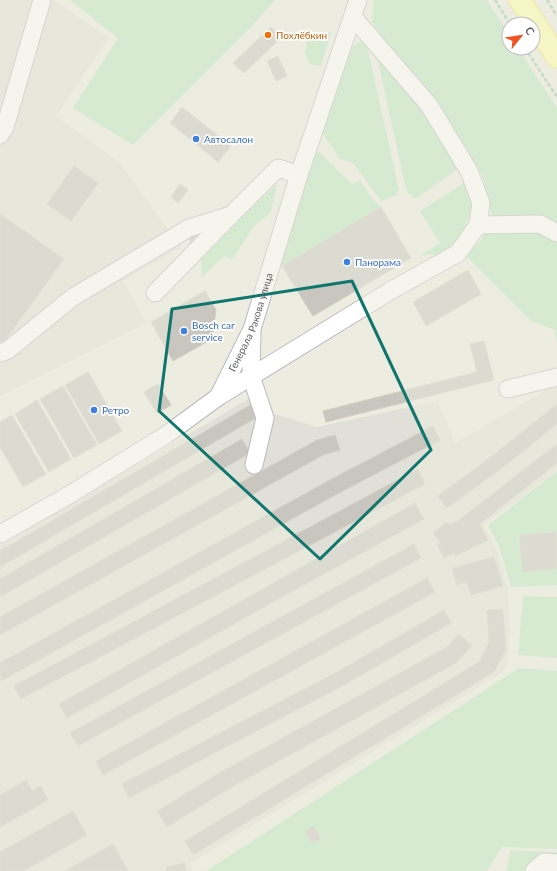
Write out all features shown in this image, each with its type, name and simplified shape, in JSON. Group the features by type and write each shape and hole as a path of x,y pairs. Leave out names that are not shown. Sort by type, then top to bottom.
{"main road":[{"path":"520,0 557,57"}],"street":[{"path":"0,135 5,127 42,0"},
{"name":"Генерала Ракова улица","path":"0,534 64,498 166,435 218,397 252,329 299,175 358,0"},
{"path":"218,397 390,291 458,253 478,225 481,203 469,171 429,105 353,17"},
{"path":"155,293 278,168 299,175"},
{"path":"0,353 8,350 73,297 189,228 231,215"},
{"path":"478,225 540,224 557,233"},
{"path":"252,329 251,376 265,418 254,465"},
{"path":"508,389 557,376"}],"path":[{"path":"495,0 505,16"},
{"path":"547,0 557,16"},
{"path":"531,56 557,97"}],"highlighted area":[{"path":"352,281 431,450 320,559 159,411 172,309"}],"shaded area":[{"path":"0,0 54,0 109,38 56,116 120,163 181,248 123,281 146,323 0,396"},
{"path":"557,384 557,470 484,525 498,553 508,589 510,635 508,661 503,672 191,863 192,871 0,871 0,546 262,391 274,414 317,427 438,401 455,443"}],"green space":[{"path":"70,0 275,0 249,29 133,145 73,108 118,38"},
{"path":"373,0 487,0 501,22 501,56 523,56 557,108 557,344 555,330 531,321 466,256 482,239 492,217 482,175 432,96 386,42 372,22"},
{"path":"331,32 321,66 310,64 305,53 307,41 319,33"},
{"path":"366,41 399,190 396,195 381,201 354,164 340,159 322,133 344,62 352,47 360,42"},
{"path":"377,56 423,108 458,169 415,199 408,193 405,185"},
{"path":"317,150 352,184 360,180 371,197 381,207 282,266 280,259"},
{"path":"464,183 472,204 469,218 458,241 442,254 421,255 440,243 420,211"},
{"path":"277,184 271,212 253,227 232,260 224,256 202,277 201,253"},
{"path":"557,471 557,585 511,587 500,549 488,525"},
{"path":"523,596 557,597 557,658 518,655"},
{"path":"519,668 557,671 557,849 502,847 487,871 206,871"},
{"path":"510,850 557,852 557,871 507,871"}],"building":[{"path":"271,27 281,38 244,73 233,63"},
{"path":"278,56 287,76 276,81 267,61"},
{"path":"182,107 231,146 218,162 170,123"},
{"path":"74,166 98,183 71,221 47,204"},
{"path":"180,184 188,190 178,203 171,197"},
{"name":"Панорама","path":"381,207 411,258 313,316 282,266"},
{"path":"0,214 64,259 1,346 0,345"},
{"path":"201,228 206,236 192,244 187,236"},
{"path":"468,270 481,294 426,326 413,302"},
{"name":"Bosch car service","path":"205,291 216,310 212,339 173,361 151,322"},
{"path":"484,341 494,380 326,422 323,411 477,372 470,344"},
{"path":"88,372 122,431 99,444 65,385"},
{"path":"158,384 171,405 157,413 144,392"},
{"path":"63,386 97,445 74,458 40,399"},
{"path":"37,400 71,459 49,472 15,414"},
{"path":"252,404 259,416 0,567 0,551"},
{"path":"557,404 557,424 501,469 447,508 438,496 491,457"},
{"path":"12,415 46,474 23,487 0,447 0,422"},
{"path":"433,426 440,440 335,495 1,681 0,663 328,481"},
{"path":"335,435 340,450 323,455 0,635 0,617 317,440"},
{"path":"242,439 250,453 0,597 0,579"},
{"path":"557,444 557,463 480,524 488,540 455,556 454,553 444,558 437,544 441,543 433,533 447,522 449,525 459,520"},
{"path":"418,469 425,484 21,699 14,686"},
{"path":"415,503 424,519 67,718 59,704"},
{"path":"556,532 557,569 523,572 519,535"},
{"path":"414,544 421,558 78,746 70,733"},
{"path":"494,557 503,586 471,595 467,582 457,585 452,568"},
{"path":"427,578 435,592 103,775 96,761"},
{"path":"503,609 506,650 494,672 193,855 185,841 479,662 489,643 487,610"},
{"path":"444,610 451,623 346,684 129,798 122,784 339,671"},
{"path":"459,634 472,646 456,663 230,788 167,827 157,811 221,772 447,647"},
{"path":"26,780 32,791 41,786 48,800 0,827 0,795"},
{"path":"73,811 87,835 23,871 0,871 0,852"},
{"path":"314,826 321,839 312,843 305,831"},
{"path":"113,844 128,871 65,871"},
{"path":"185,863 186,871 166,871 166,867"}],"place":[{"name":"Похлёбкин","path":"268,35"},
{"name":"Автосалон","path":"196,139"},
{"name":"Панорама","path":"347,262"},
{"name":"Bosch car service","path":"184,331"},
{"name":"Ретро","path":"94,410"}]}
